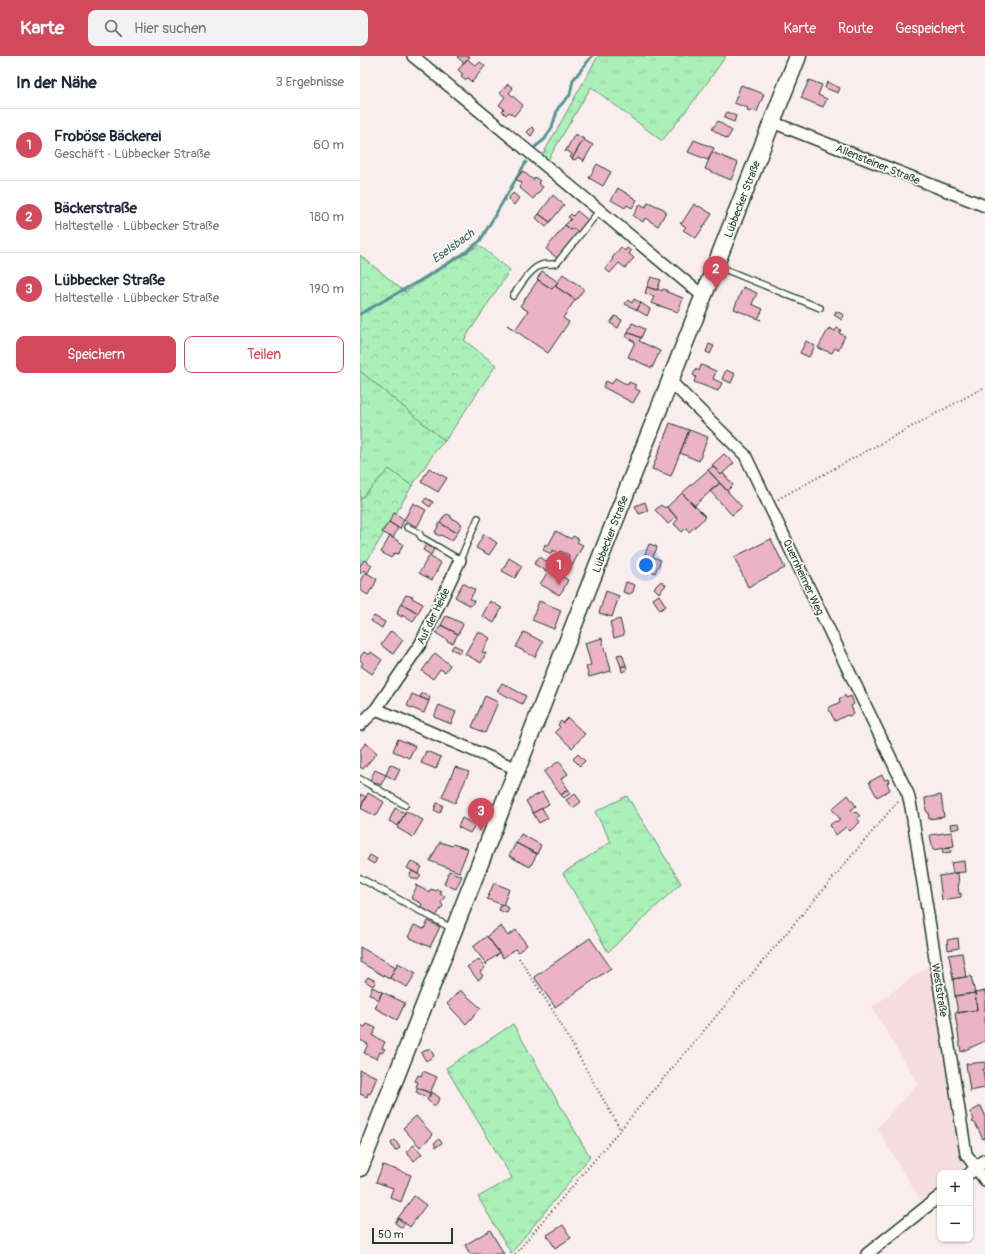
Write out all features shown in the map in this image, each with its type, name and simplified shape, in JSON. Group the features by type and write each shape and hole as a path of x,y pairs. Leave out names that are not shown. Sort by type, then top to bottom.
{"main road":[{"name":"Lübbecker Straße","path":"360,1168 798,56"}],"street":[{"path":"413,56 703,296"},
{"name":"Allensteiner Straße","path":"772,122 985,206"},
{"name":"Quernheimer Weg","path":"670,380 745,455 908,794"},
{"name":"Auf der Heide","path":"360,725 376,708 422,643 460,560"},
{"path":"376,708 517,769"},
{"name":"Weststraße","path":"908,794 966,1154 973,1170"},
{"path":"973,1171 985,1160"},
{"name":"Weststraße","path":"973,1171 985,1180"},
{"path":"868,1254 937,1198"}],"lane":[{"path":"513,296 536,267 545,264 552,265 557,263 600,210"},
{"path":"715,265 820,308"},
{"path":"407,527 460,560 478,518"},
{"path":"360,779 405,805"},
{"path":"360,878 454,929"}],"path":[{"path":"769,504 985,387"},
{"path":"515,1254 899,799 908,794"},
{"path":"518,958 555,1014 620,1129"}],"shaded area":[{"path":"932,963 964,1170 937,1170 937,1192 922,1203 877,1128 918,1084 872,1007"}],"green space":[{"path":"598,56 726,56 697,97 662,141 591,87 548,160 542,156"},
{"path":"479,245 510,270 464,340 496,365 445,441 360,371 360,255 405,292"},
{"path":"360,371 445,441 436,450 412,486 389,469 360,500"},
{"path":"389,469 412,486 360,573 360,500"},
{"path":"627,796 681,883 608,952 563,873 611,842 595,812"},
{"path":"513,1024 590,1157 511,1253 478,1197 512,1178 446,1068"}],"building":[{"path":"457,57 470,57 464,63"},
{"path":"467,59 476,66 480,62 485,66 472,82 467,78 465,80 461,77 463,74 458,70"},
{"path":"809,80 822,85 818,95 827,99 823,107 801,98"},
{"path":"827,82 840,88 838,93 825,88"},
{"path":"508,84 513,88 509,93 523,105 514,116 509,112 506,115 502,111 504,109 499,105 505,97 500,93"},
{"path":"741,85 764,94 757,112 751,109 750,112 747,111 748,108 734,103"},
{"path":"727,112 736,116 734,122 724,118"},
{"path":"718,121 732,131 727,139 712,129"},
{"path":"532,127 535,130 531,136 527,132"},
{"path":"575,134 584,139 572,159 570,157 572,154 566,150"},
{"path":"584,138 584,140 593,145 583,162 584,160 578,157 575,160 572,159"},
{"path":"694,140 714,148 708,160 688,152"},
{"path":"712,152 738,163 731,180 705,169"},
{"path":"597,164 611,172 603,186 589,178"},
{"path":"523,171 533,180 535,177 540,181 538,183 543,187 533,199 519,187 522,183 516,179"},
{"path":"618,188 637,200 632,208 627,205 625,208 611,200"},
{"path":"513,193 519,198 514,205 508,199"},
{"path":"553,195 564,205 550,222 539,214"},
{"path":"648,202 664,209 666,212 658,226 645,218 643,222 633,216 640,204 646,207"},
{"path":"694,204 712,214 696,238 683,230 686,227 680,223 682,223"},
{"path":"577,211 588,220 578,232 573,228 571,230 565,225 571,219 568,217 571,214 573,216"},
{"path":"539,214 550,222 546,227 536,218"},
{"path":"565,225 571,230 573,228 578,232 557,258 546,249"},
{"path":"621,247 625,251 627,248 631,251 629,254 634,258 625,268 619,263 610,273 605,269"},
{"path":"542,271 558,282 552,289 537,279"},
{"path":"563,274 584,289 576,300 555,286"},
{"path":"651,277 661,280 657,290 647,287"},
{"path":"538,280 552,289 555,286 575,300 563,318 569,322 548,353 507,325 515,330 528,311 520,306"},
{"path":"647,287 662,291 663,289 667,290 667,292 683,298 678,312 651,303 654,297 645,293"},
{"path":"743,287 757,293 752,304 763,309 758,319 734,309"},
{"path":"634,299 641,303 637,310 625,304 628,300 632,303"},
{"path":"641,303 650,309 647,316 637,310"},
{"path":"836,311 844,315 842,320 834,315"},
{"path":"615,316 622,320 618,328 610,323"},
{"path":"632,323 645,329 641,338 628,332"},
{"path":"829,328 835,331 837,328 841,330 839,333 845,336 838,350 835,348 832,353 818,348"},
{"path":"628,332 641,338 639,341 660,351 652,368 628,357 635,342 626,337"},
{"path":"806,341 815,346 809,357 800,353"},
{"path":"709,344 714,346 710,354 706,352"},
{"path":"701,365 716,371 713,379 722,383 718,391 694,382 696,377 693,375 696,369 699,371"},
{"path":"726,370 735,374 731,383 722,379"},
{"path":"615,378 628,385 629,382 636,385 634,388 640,391 633,403 603,387 606,381 612,384"},
{"path":"670,423 689,430 671,476 652,469"},
{"path":"689,430 708,437 699,461 680,453"},
{"path":"724,454 734,463 721,475 712,465"},
{"path":"713,466 721,475 723,473 733,485 727,491 708,470"},
{"path":"429,468 447,478 438,492 421,482"},
{"path":"708,470 720,483 695,505 695,507 682,493"},
{"path":"720,483 742,507 732,515 710,491"},
{"path":"682,493 706,517 689,532 686,528 682,532 674,524 678,519 667,507"},
{"path":"426,498 433,502 430,507 423,502"},
{"path":"645,502 648,511 639,514 635,506"},
{"path":"413,503 426,510 417,527 404,520"},
{"path":"661,505 663,507 667,507 676,517 668,524 655,510"},
{"path":"394,513 404,519 400,529 389,522"},
{"path":"447,514 462,524 457,533 440,523"},
{"path":"389,522 398,528 393,538 382,532"},
{"path":"440,523 457,533 452,541 436,534 437,533 435,532"},
{"path":"556,531 571,539 573,536 579,539 577,542 583,545 571,568 565,564 569,555 553,550 551,554 543,550 545,544 548,546"},
{"path":"484,534 497,543 489,555 476,548"},
{"path":"390,536 403,544 399,553 394,553 391,558 381,552"},
{"path":"771,539 785,568 748,587 734,557"},
{"path":"426,544 434,549 431,555 423,550"},
{"path":"649,544 656,546 657,548 653,557 645,554"},
{"path":"645,554 661,560 655,573 642,568 645,562 642,561"},
{"path":"429,556 441,563 432,580 419,573"},
{"path":"539,557 551,564 549,569 568,580 559,595 540,584 548,572 534,564"},
{"path":"509,558 522,566 515,578 502,571"},
{"path":"364,560 372,565 367,574 364,570 360,574 360,566"},
{"path":"365,572 377,579 368,595 360,590 360,581"},
{"path":"661,581 666,585 659,593 654,588"},
{"path":"626,582 635,585 633,592 629,594 623,592"},
{"path":"463,583 475,590 470,599 474,601 471,606 455,597"},
{"path":"606,591 619,596 612,617 599,613"},
{"path":"406,595 413,597 412,598 423,604 418,613 401,603"},
{"path":"659,595 666,606 660,610 653,599"},
{"path":"490,601 502,608 494,623 482,616"},
{"path":"539,601 561,610 554,629 532,620"},
{"path":"401,603 418,613 413,622 402,615 402,617 397,614"},
{"path":"374,616 385,622 382,628 371,621"},
{"path":"446,616 462,623 463,625 458,634 441,625"},
{"path":"620,619 624,635 614,638 610,622"},
{"path":"441,625 458,634 453,643 447,641 436,633"},
{"path":"391,631 403,640 393,654 381,645"},
{"path":"478,631 490,638 482,652 486,653 481,663 465,654"},
{"path":"524,632 543,642 535,657 516,647"},
{"path":"602,638 611,671 589,677 586,667 591,665 585,643"},
{"path":"454,645 462,649 460,653 451,649"},
{"path":"364,652 369,655 371,652 382,660 372,674 361,666 363,663 360,660 360,657"},
{"path":"435,653 450,665 445,672 440,669 433,679 422,671"},
{"path":"622,654 626,665 621,667 617,655"},
{"path":"626,665 627,670 622,672 621,667"},
{"path":"502,683 526,696 522,704 497,691"},
{"path":"422,693 430,696 429,701 420,697"},
{"path":"412,694 429,701 424,713 407,706"},
{"path":"845,695 846,698 851,696 854,704 851,706 854,714 847,715 835,721 828,708 840,702 839,699"},
{"path":"485,696 498,702 485,733 472,727"},
{"path":"439,705 456,712 451,724 434,717"},
{"path":"568,718 585,734 572,748 555,732 560,727 558,725 561,721 563,723"},
{"path":"398,739 415,746 409,758 393,751"},
{"path":"366,743 377,753 363,769 360,767 360,750"},
{"path":"426,751 441,757 436,769 421,763"},
{"path":"578,754 585,761 580,766 573,759"},
{"path":"559,761 568,774 561,779 568,789 561,795 544,772"},
{"path":"390,764 400,769 395,780 386,775"},
{"path":"455,767 469,772 455,803 442,797"},
{"path":"375,770 386,775 381,785 370,780"},
{"path":"882,775 885,780 888,779 889,782 887,783 890,790 877,797 869,782"},
{"path":"568,789 571,793 564,798 561,795"},
{"path":"542,792 549,804 533,813 526,801"},
{"path":"368,793 384,802 376,816 360,808"},
{"path":"360,794 366,797 360,809"},
{"path":"575,794 581,802 573,808 566,800"},
{"path":"848,795 856,806 851,810 860,816 857,818 860,822 850,831 846,827 836,835 830,825 840,819 832,809"},
{"path":"941,795 944,817 929,819 928,812 926,811 925,798"},
{"path":"437,803 443,805 440,813 434,810"},
{"path":"395,808 405,813 398,826 389,821"},
{"path":"542,808 548,818 539,823 533,813"},
{"path":"406,811 423,820 413,837 397,828"},
{"path":"462,818 475,825 470,833 458,827"},
{"path":"959,823 960,828 951,830 950,824"},
{"path":"952,832 954,846 933,850 930,835"},
{"path":"521,834 541,845 537,854 516,843"},
{"path":"440,842 452,846 453,844 468,849 459,872 430,861"},
{"path":"516,843 537,854 530,867 509,856"},
{"path":"950,847 951,852 943,853 942,848"},
{"path":"370,855 377,859 374,864 367,860"},
{"path":"411,861 422,867 418,874 407,868"},
{"path":"964,861 965,872 953,873 951,863"},
{"path":"412,871 421,876 418,880 409,876"},
{"path":"449,871 462,876 456,889 444,884"},
{"path":"958,873 959,894 961,893 961,897 942,900 939,876"},
{"path":"494,883 509,889 503,905 487,899"},
{"path":"417,886 429,892 431,889 436,891 437,889 441,891 440,894 445,896 441,903 443,906 436,916 421,907 422,904 411,898"},
{"path":"501,904 509,908 507,913 499,910"},
{"path":"428,921 440,927 430,947 408,937 414,925 424,929"},
{"path":"501,926 508,936 516,930 527,945 518,952 515,949 503,958 487,936"},
{"path":"487,936 500,953 486,963 487,965 473,947"},
{"path":"590,938 611,968 555,1007 534,977"},
{"path":"958,938 959,948 948,950 947,940"},
{"path":"360,947 396,967 389,979 360,962"},
{"path":"962,953 966,977 953,979 949,955"},
{"path":"479,959 485,968 480,972 483,976 478,980 467,967"},
{"path":"398,963 416,973 407,987 390,978"},
{"path":"971,976 975,993 955,996 953,979"},
{"path":"368,977 376,981 373,986 365,981"},
{"path":"372,987 382,992 379,1000 369,994"},
{"path":"460,990 481,1008 466,1024 447,1004"},
{"path":"985,991 985,1041 961,1052 955,1013 977,1010 975,993"},
{"path":"382,992 405,1003 397,1020 375,1008"},
{"path":"975,993 977,1010 958,1013 955,996"},
{"path":"367,1024 376,1028 373,1036 385,1042 382,1048 385,1049 382,1053 380,1052 377,1059 364,1053 368,1044 360,1040 360,1025 365,1027"},
{"path":"430,1048 434,1056 426,1061 421,1053"},
{"path":"985,1062 985,1069 983,1069 985,1088 970,1091 966,1064"},
{"path":"360,1070 377,1077 370,1094 368,1093 367,1097 360,1094"},
{"path":"423,1071 437,1077 430,1093 416,1087 418,1082 415,1081 418,1075 421,1076"},
{"path":"418,1088 430,1093 428,1098 416,1092"},
{"path":"432,1092 440,1098 435,1106 427,1100"},
{"path":"981,1106 985,1115 985,1138 983,1139 975,1123 972,1122 974,1119 970,1112"},
{"path":"416,1116 433,1135 420,1147 403,1128"},
{"path":"439,1139 442,1143 436,1147 434,1143"},
{"path":"395,1140 400,1148 395,1151 391,1143"},
{"path":"414,1145 422,1154 414,1161 406,1152"},
{"path":"383,1165 411,1175 401,1202 390,1197 393,1188 376,1182"},
{"path":"414,1196 426,1205 410,1227 398,1218"},
{"path":"398,1218 405,1223 402,1228 395,1223"},
{"path":"563,1225 571,1238 555,1248 547,1235"},
{"path":"490,1230 504,1254 470,1254 465,1245"}],"waterway":[{"name":"Eselsbach","path":"535,147 545,139 552,127 558,108 570,95 573,80 592,56"},
{"name":"Eselsbach","path":"360,314 419,281 463,254 480,241 526,162"}],"place":[{"name":"Bäckerstraße","path":"716,289"},
{"name":"Froböse Bäckerei","path":"559,585"},
{"name":"Lübbecker Straße","path":"481,831"}]}
